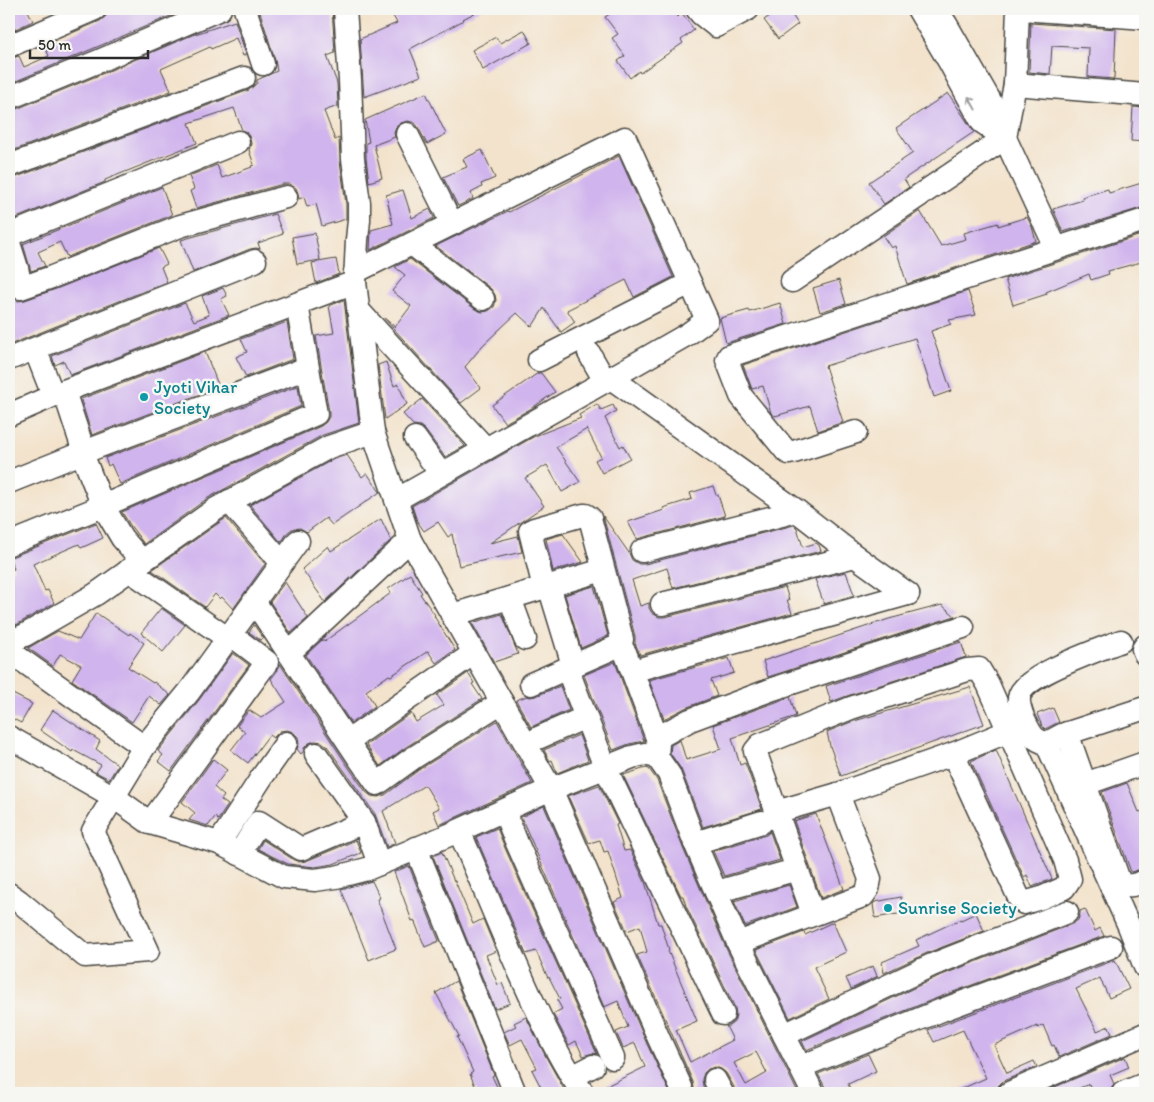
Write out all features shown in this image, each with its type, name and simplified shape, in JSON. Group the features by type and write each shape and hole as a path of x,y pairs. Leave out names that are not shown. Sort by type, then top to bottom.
{"street":[{"path":"9,46 95,9"},
{"path":"9,98 220,9"},
{"path":"245,9 263,64"},
{"path":"697,9 716,26 748,9"},
{"path":"918,9 982,122 1005,138"},
{"path":"936,9 997,113 1005,138 1056,248"},
{"path":"792,281 1005,138 1015,84 1018,9"},
{"path":"1022,9 1145,18"},
{"path":"350,11 353,159 360,220 355,277 373,432 410,540 551,789 680,1087"},
{"path":"9,166 244,78"},
{"path":"1015,84 1145,95"},
{"path":"407,134 452,224"},
{"path":"9,415 59,393 297,304 355,277 412,244 625,138 707,320 688,334 396,500"},
{"path":"9,235 238,142"},
{"path":"9,243 21,288 180,226 286,197"},
{"path":"856,432 794,452 786,451 741,396 727,360 729,356 1145,220"},
{"path":"412,244 483,299"},
{"path":"9,359 255,261"},
{"path":"539,360 690,283"},
{"path":"9,544 103,506 316,414 297,304"},
{"path":"358,310 486,449"},
{"path":"35,348 59,393 84,452 85,462 103,506 122,538 135,566 228,636 267,662 150,823"},
{"path":"589,353 608,380 797,511 908,594 644,668"},
{"path":"9,482 307,368"},
{"path":"9,642 25,635 96,594 216,509 329,447 373,432"},
{"path":"414,438 441,474"},
{"path":"229,502 282,563"},
{"path":"642,551 797,511"},
{"path":"531,684 570,667 618,646 621,644 622,640 604,570 588,516 583,515 534,529 530,533 570,667 605,768 723,1014"},
{"path":"289,653 410,540"},
{"path":"9,894 85,956 148,952 93,831 144,747 189,692 298,541"},
{"path":"662,604 855,556"},
{"path":"452,615 604,570"},
{"path":"510,598 525,639"},
{"path":"254,601 377,784 502,702"},
{"path":"9,737 114,797 150,823 219,843 284,877 315,880 367,869 551,789 632,757 645,754 657,747 690,720 773,689 963,627"},
{"path":"1121,641 1044,674 1026,686 1018,696 1019,705 1033,737 1040,742 1047,743 1067,733 1145,708"},
{"path":"1145,646 1145,654"},
{"path":"9,651 144,747"},
{"path":"625,652 657,747 695,843 738,943 813,1093"},
{"path":"348,740 474,653"},
{"path":"812,914 769,817 755,751 760,745 850,708 966,670 979,669 988,684 1066,860 1070,879 1064,888 1024,903 1019,898 953,754"},
{"path":"538,738 586,717"},
{"path":"695,843 953,754 1009,731"},
{"path":"1067,733 1120,882 1125,886 1145,881"},
{"path":"219,843 286,743"},
{"path":"1047,743 1140,924 1145,967"},
{"path":"316,754 364,822 379,864"},
{"path":"1085,784 1145,763"},
{"path":"738,943 863,896 868,889 870,879 838,794"},
{"path":"459,830 524,982 549,1035 578,1085 603,1062 504,811"},
{"path":"239,854 259,822 302,849 364,822"},
{"path":"416,848 515,1093"},
{"path":"716,892 784,873"},
{"path":"784,1035 932,965 1067,912"},
{"path":"800,1067 942,1010 1111,948"},
{"path":"1009,1093 1145,1034"},
{"path":"1122,1093 1145,1084"}],"building":[{"path":"9,9 27,9 33,21 9,32"},
{"path":"108,9 187,9 9,84 9,59 19,56 24,67 49,56 44,45 100,21 106,16"},
{"path":"270,9 332,9 335,53 327,56 337,83 338,106 324,111 335,140 339,138 346,219 322,226 316,204 307,207 304,197 299,199 296,188 289,184 196,208 190,191 194,189 189,176 217,165 222,178 254,165 249,150 250,138 242,130 234,108 189,123 197,143 14,219 9,208 9,179 249,90 257,83 257,80 277,71 260,12"},
{"path":"389,9 482,9 410,49 421,76 364,97 360,39 397,23"},
{"path":"617,9 672,9 678,17 682,13 694,30 681,40 683,43 630,78 618,61 625,56 612,38 618,34 605,17"},
{"path":"780,9 788,9 798,24 778,39 764,20"},
{"path":"235,21 246,54 243,56 236,38 211,49 210,47 161,69 171,91 9,152 9,111 192,35"},
{"path":"1031,23 1116,29 1114,79 1088,77 1089,48 1052,46 1050,74 1029,72"},
{"path":"524,30 531,43 483,70 472,50 496,37 500,43"},
{"path":"426,93 446,134 427,144 415,123 408,121 401,123 396,127 395,137 374,145 382,178 369,182 366,143 369,142 365,120"},
{"path":"948,93 974,132 904,179 909,187 884,204 869,182 913,153 896,128"},
{"path":"1133,107 1145,108 1145,142 1131,141"},
{"path":"482,150 495,178 481,184 482,187 471,193 473,199 458,206 443,177 467,167 463,159"},
{"path":"619,156 673,277 634,297 626,280 567,310 575,322 561,332 544,308 532,327 517,313 483,345 465,367 481,388 461,403 384,318 395,327 411,306 392,291 405,275 395,267 410,259 475,309 482,312 488,311 494,307 496,300 491,289 436,246 509,212"},
{"path":"1145,182 1145,207 1063,232 1053,209 1083,200 1082,197 1108,189 1109,193"},
{"path":"162,187 172,215 67,257 60,242 38,252 45,266 31,271 23,244"},
{"path":"403,190 412,218 430,209 434,218 370,250 371,230 393,224 386,195"},
{"path":"920,211 941,246 966,239 964,233 998,223 998,226 1027,217 1036,241 907,284 895,246 891,248 883,236"},
{"path":"275,214 283,234 258,243 260,249 250,249 193,272 181,240"},
{"path":"315,233 320,260 297,264 292,237"},
{"path":"1144,234 1145,261 1108,271 1109,274 1091,280 1089,274 1046,292 1047,294 1013,305 1005,279"},
{"path":"159,248 167,264 161,267 167,282 9,345 9,292 18,301 25,300"},
{"path":"336,259 339,274 316,283 312,263"},
{"path":"839,280 846,304 820,312 813,288"},
{"path":"223,288 227,296 221,299 229,315 70,375 64,361 55,365 52,356 185,303 194,321 209,315 202,296"},
{"path":"968,291 976,315 949,320 951,324 931,331 951,391 934,397 915,338 825,366 843,422 818,431 810,406 775,416 771,413 763,386 752,389 743,365"},
{"path":"344,300 359,423 323,435 208,498 144,544 122,512 321,426 326,422 329,412 316,336 334,333 329,306"},
{"path":"780,303 786,324 726,343 720,318"},
{"path":"287,322 293,359 246,377 236,357 247,352 241,339"},
{"name":"Jyoti Vihar Society","path":"205,352 219,387 92,435 81,399"},
{"path":"386,362 394,386 398,384 407,404 385,419 378,365"},
{"path":"538,373 541,373 555,392 505,423 492,405"},
{"path":"298,386 301,406 120,484 111,464 108,466 105,458"},
{"path":"422,399 465,446 445,457 425,430 420,426 413,425 403,414"},
{"path":"597,404 601,410 613,405 616,411 605,418 620,447 623,445 630,458 602,473 595,460 601,457 587,429 556,447 580,482 562,492 547,465 525,478 544,506 490,543 518,536 522,552 459,566 452,534 448,537 438,522 424,531 417,521 412,506 535,436 581,418 579,415"},
{"path":"347,455 362,477 367,473 380,492 332,525 326,518 307,532 300,528 292,529 280,541 250,505 334,459"},
{"path":"713,486 725,516 637,539 628,522 692,499 690,493"},
{"path":"603,516 632,560 639,564 794,525 797,528 803,547 816,543 821,551 673,588 667,568 632,580 640,606 649,603 652,613 659,617 785,587 792,613 640,655 635,643 635,636"},
{"path":"226,518 265,564 233,609 222,597 220,599 215,594 205,607 152,570"},
{"path":"381,519 391,540 325,602 302,569 328,546 331,551"},
{"path":"96,523 103,538 81,548 79,544 33,564 45,591 48,590 54,603 16,625 9,609 9,571 14,569 9,557"},
{"path":"563,534 583,562 553,571 546,539"},
{"path":"846,572 854,595 824,604 815,579"},
{"path":"410,574 422,593 420,594 435,615 455,650 436,663 428,651 366,691 375,706 351,723 306,655 322,640 325,641 391,593 388,589"},
{"path":"285,582 308,618 291,633 270,602"},
{"path":"594,586 608,636 581,648 565,595"},
{"path":"942,605 955,616 768,677 763,661 889,619"},
{"path":"161,608 185,625 163,652 141,633"},
{"path":"96,613 144,643 128,667 154,682 170,695 161,705 149,696 132,722 72,680 81,665 60,654 53,666 28,648 58,631 79,640"},
{"path":"502,614 518,654 494,662 472,623"},
{"path":"254,625 263,638 260,640 249,632"},
{"path":"961,642 966,657 831,702 826,686"},
{"path":"233,653 249,665 171,771 158,761 163,755 158,751 199,700"},
{"path":"729,658 734,673 711,680 717,696 685,708 664,719 649,680"},
{"path":"615,662 644,741 613,750 584,675"},
{"path":"280,664 347,765 366,792 371,796 385,795 420,769 497,721 532,783 439,825 433,811 439,808 425,785 383,811 395,843 387,847 375,814 327,746 322,742 315,741 309,743 301,754 297,749 299,744 298,737 293,732 287,730 280,731 273,738 269,735 248,763 231,750 245,732 237,726 249,710 261,718 286,702 271,679"},
{"path":"468,673 474,683 472,684 482,699 406,747 380,766 366,745 411,713 416,722 444,705 437,695"},
{"path":"560,686 569,710 531,727 516,700 527,696 536,696"},
{"path":"970,687 984,724 841,776 827,732 851,722"},
{"path":"9,692 32,704 21,723 9,717"},
{"path":"790,697 796,716 732,738 740,765 745,763 762,809 703,827 681,769 670,753 671,745 680,740 686,760 721,749 713,725"},
{"path":"1053,708 1059,722 1045,729 1037,714"},
{"path":"53,710 100,741 96,749 118,765 109,779 96,772 101,765 73,750 72,752 40,730"},
{"path":"579,735 588,760 557,773 552,760 550,761 544,750"},
{"path":"996,750 1052,879 1032,887 1027,875 1024,877 971,761"},
{"path":"213,759 227,770 214,787 224,796 221,800 228,805 218,820 215,817 208,826 189,820 195,813 182,802"},
{"path":"646,768 649,769 657,780 683,848 726,948 798,1093 735,1093 734,1087 726,1073 715,1067 708,1069 702,1079 707,1093 692,1093 694,1088 693,1082 637,955 647,952 640,926 627,931 614,902 623,898 608,851 604,852 600,840 589,843 568,796 599,785 618,824 616,825 624,851 630,850 645,882 658,924 661,924 668,951 697,1021 676,1030 690,1062 733,1040 726,1026 734,1022 735,1008 683,896 681,896 623,775","holes":["756,1052 767,1073 746,1085 734,1063"]},
{"path":"1127,783 1139,812 1145,810 1145,868 1131,872 1102,792"},
{"path":"544,806 670,1093 596,1093 596,1091 645,1067 635,1043 623,1048 616,1032 628,1027 618,1001 604,1007 521,817"},
{"path":"816,814 844,889 821,898 794,821"},
{"path":"497,828 597,1054 593,1053 583,1056 576,1041 569,1045 553,1014 562,1009 557,1000 560,999 536,951 526,954 476,837"},
{"path":"770,832 780,860 724,876 713,851 766,835"},
{"path":"263,840 299,862 306,861 356,840 361,853 333,864 315,867 288,864 258,849"},
{"path":"442,852 473,924 483,919 496,951 486,955 498,985 502,983 510,1003 495,1009 433,856"},
{"path":"409,866 439,941 425,947 414,920 412,921 394,872"},
{"path":"372,881 380,898 377,899 396,949 369,960 341,889"},
{"path":"789,885 797,907 745,926 734,901"},
{"name":"Sunrise Society","path":"901,897 903,913 875,918 873,904 875,902"},
{"path":"1085,909 1095,931 1100,928 1104,936 937,998 806,1050 802,1041 937,977 1072,924 1078,920 1080,911"},
{"path":"976,913 984,931 927,953 884,973 882,962 919,946 916,940"},
{"path":"833,922 846,952 814,967 829,999 790,1018 756,950 804,932 805,935"},
{"path":"1115,960 1129,989 1109,998 1100,978 1076,989 1097,1031 1109,1026 1112,1034 1059,1057 1043,1025 1038,1028 1037,1026 994,1045 1007,1073 1034,1061 1037,1067 1003,1081 998,1086 996,1093 952,1093 986,1078 963,1030 934,1042 928,1030"},
{"path":"873,966 878,976 851,989 846,978"},
{"path":"456,981 500,1093 478,1093 470,1074 473,1072 457,1037 459,1036 436,993"},
{"path":"526,1017 566,1093 544,1093 532,1070 537,1068 522,1039 510,1045 504,1032 516,1026 514,1023"},
{"path":"868,1054 876,1071 848,1084 852,1093 826,1093 818,1074"},
{"path":"1125,1057 1129,1067 1110,1075 1114,1084 1110,1093 1093,1093 1089,1084 1068,1093 1041,1093"}],"place":[{"name":"Jyoti Vihar Society","path":"144,397"},
{"name":"Sunrise Society","path":"888,908"}]}
